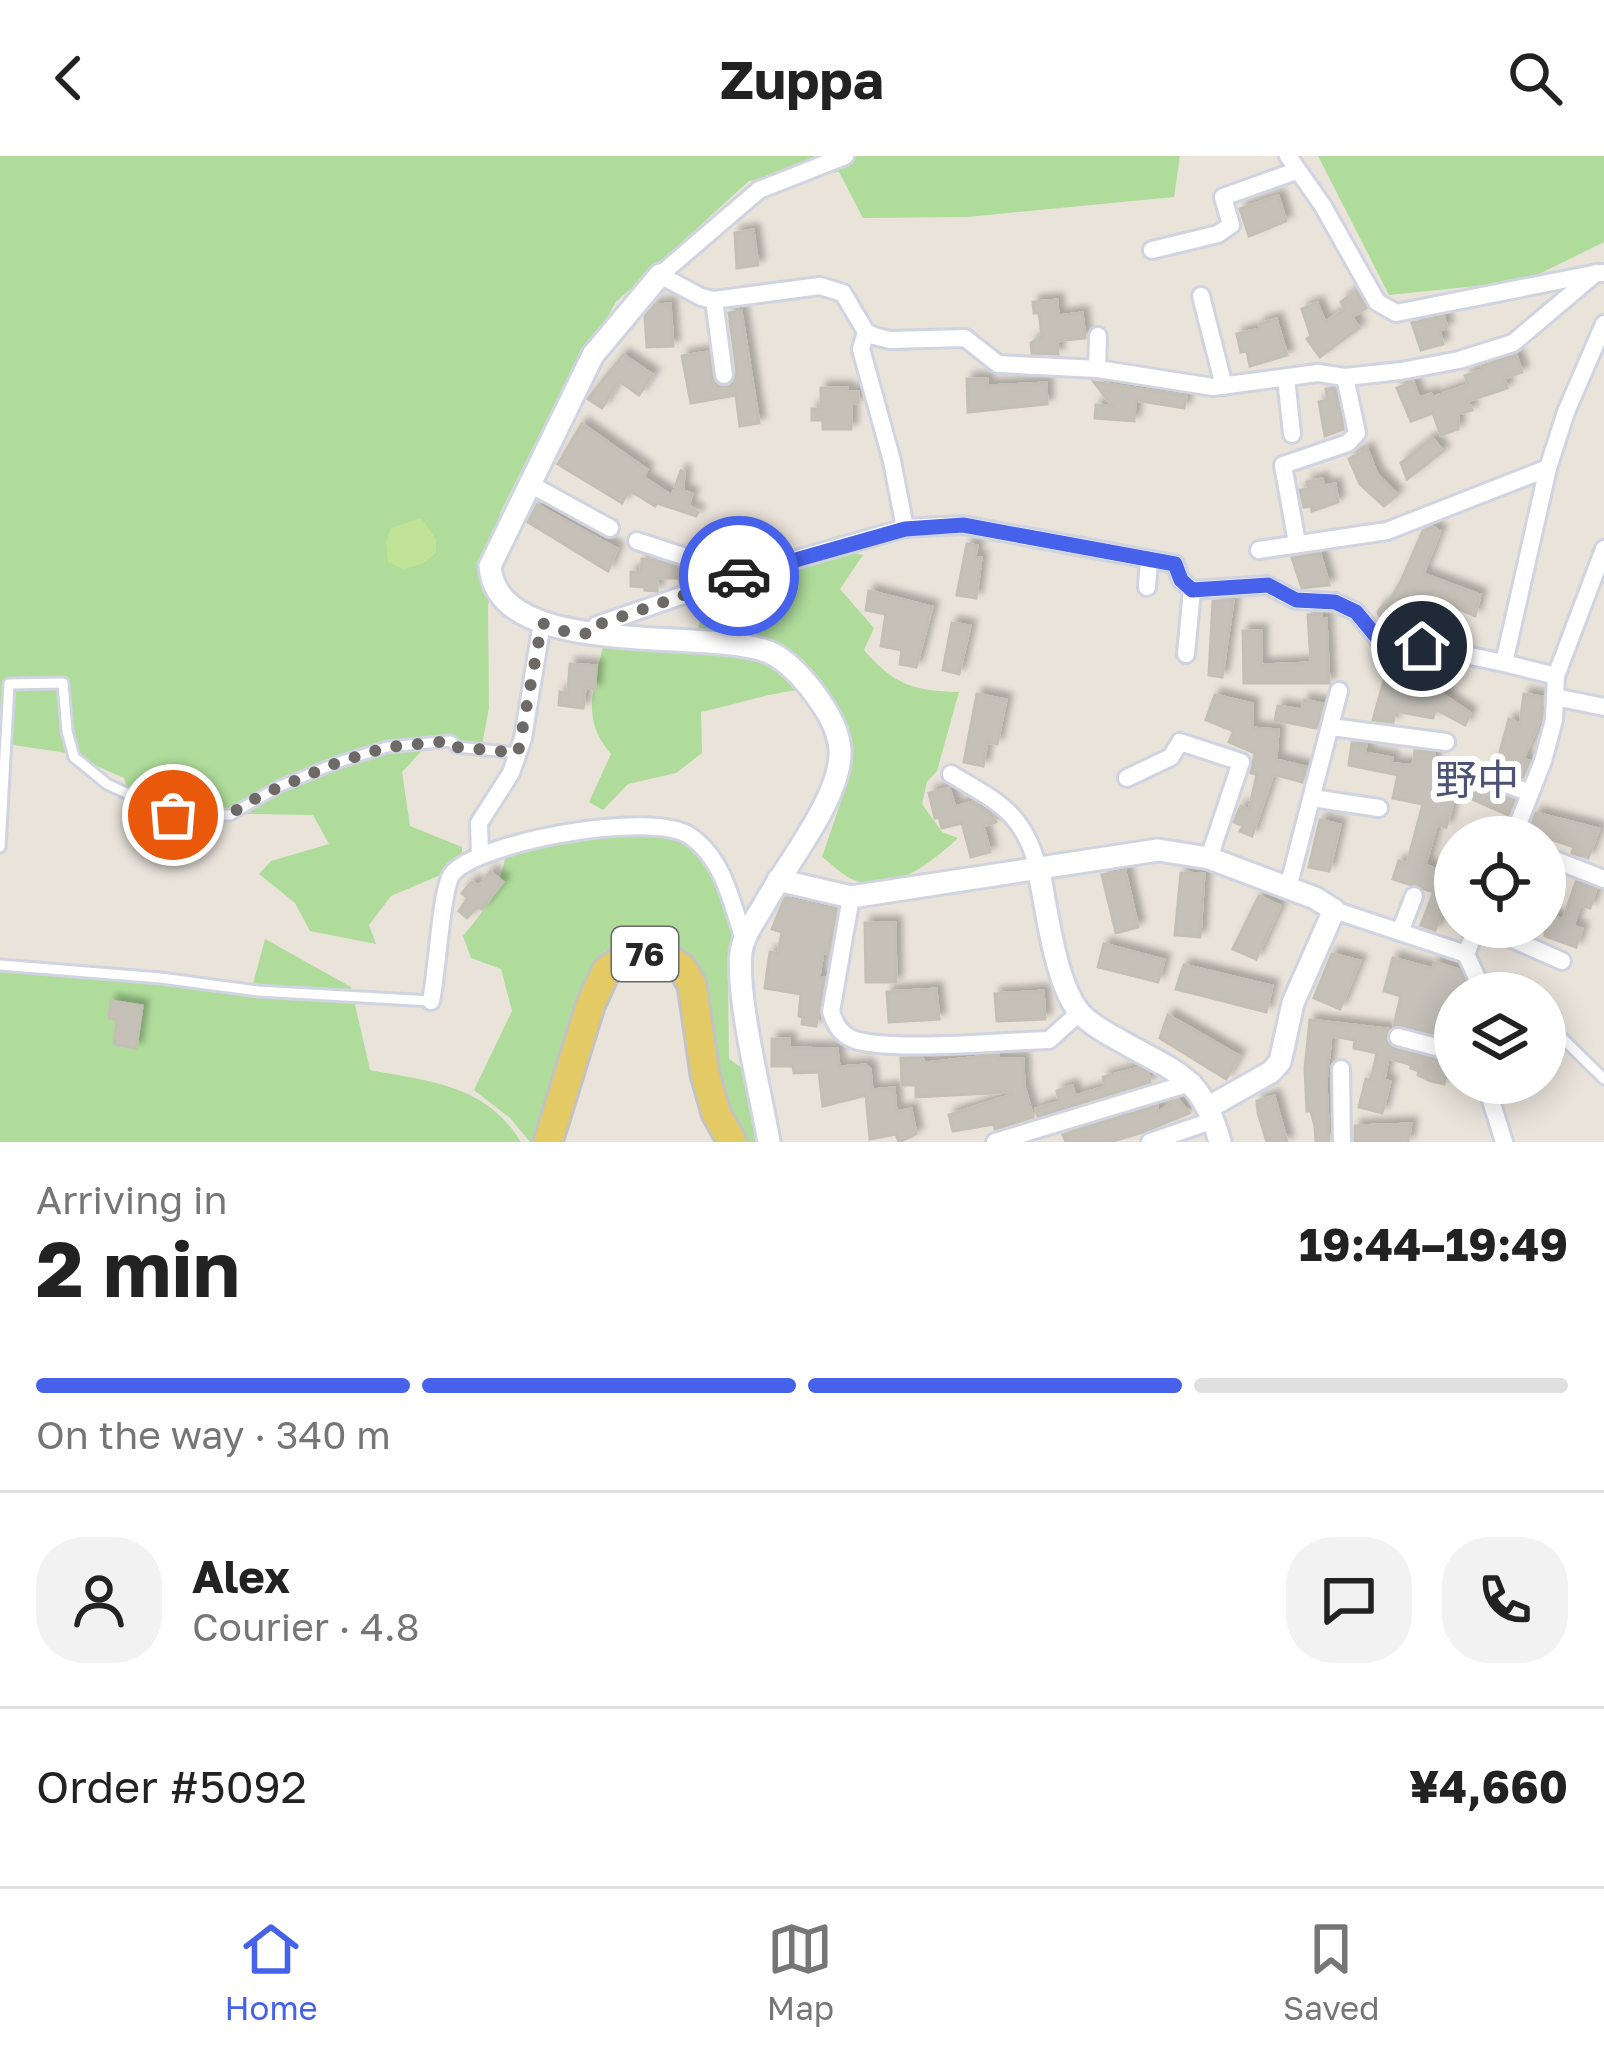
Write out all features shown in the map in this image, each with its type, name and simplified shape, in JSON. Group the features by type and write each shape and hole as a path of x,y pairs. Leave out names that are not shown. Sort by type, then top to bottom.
{"main road":[{"name":"76","path":"548,1142 590,1006 606,971 623,959 643,954 666,957 683,969 692,985 705,1074 716,1112 732,1142"}],"street":[{"path":"744,940 831,792 838,771 840,749 821,702 772,652 728,641 567,632 542,623 497,596 490,566 592,355 659,275 759,190 844,156"},
{"path":"1152,250 1219,234 1231,225 1222,197 1292,164 1324,206 1377,302 1396,313 1600,273"},
{"path":"659,275 714,300 820,286 843,293 866,332 890,340 964,338 998,364 1096,369 1224,386 1318,373 1345,377 1459,360 1514,344 1600,273"},
{"path":"1201,296 1224,386"},
{"path":"714,300 724,375"},
{"path":"1504,663 1548,468 1604,324"},
{"path":"866,332 861,349 905,529"},
{"path":"1096,369 1098,337"},
{"path":"1297,543 1283,465 1348,443 1358,433 1345,377"},
{"path":"1286,379 1292,434"},
{"path":"1258,550 1387,531 1548,468"},
{"path":"530,484 610,528"},
{"path":"591,634 597,625 741,575 905,529 963,525 1175,564 1181,580 1192,590 1268,585 1296,600 1335,602 1356,612 1385,647 1422,646 1556,676"},
{"path":"637,541 741,575"},
{"path":"1521,816 1554,720 1556,676 1604,549"},
{"path":"1147,587 1149,560"},
{"path":"1186,654 1192,590"},
{"path":"480,856 479,823 511,773 518,753 542,623"},
{"path":"1288,888 1339,691"},
{"path":"1556,697 1604,707"},
{"path":"1331,727 1446,742"},
{"path":"1127,778 1171,757 1180,742 1241,762 1209,858"},
{"path":"951,774 999,803 1029,836 1064,980 1080,1012 1105,1032 1193,1082 1214,1123"},
{"path":"1485,776 1530,793"},
{"path":"1312,798 1379,808"},
{"path":"431,1001 448,878 468,859 590,828 667,825 688,833 720,869 744,940 742,981 769,1142"},
{"path":"778,880 851,897 1158,850 1209,858 1334,910 1466,954 1474,972"},
{"path":"1566,864 1604,879"},
{"path":"1400,932 1414,896"},
{"path":"851,897 831,1012 837,1028 853,1039 887,1044 1049,1040 1080,1012"},
{"path":"1150,1142 1214,1123 1280,1062 1293,1003 1334,910"},
{"path":"1466,954 1469,948"},
{"path":"1531,948 1562,961"},
{"path":"1397,1037 1434,1047"},
{"path":"1341,1069 1342,1142"},
{"path":"995,1142 1193,1082"},
{"path":"1493,1104 1504,1142"}],"lane":[{"path":"0,847 4,685 63,683 74,757 107,784 173,815 230,814 280,786 387,747 451,741 456,747 518,753"},
{"path":"0,964 258,991 431,1001"},
{"path":"1566,1041 1604,1078"}],"green space":[{"path":"0,156 1180,156 1174,197 967,217 863,218 839,172 749,181 616,302 500,513 488,607 489,708 482,745 432,740 402,772 410,826 462,847 462,866 391,896 369,925 376,944 310,931 295,903 259,874 271,861 329,844 313,815 195,813 165,799 129,794 124,778 67,753 0,743"},
{"path":"1318,156 1604,156 1604,242 1525,281 1389,295"},
{"path":"421,518 436,539 436,553 422,564 403,569 388,562 386,541 391,528"},
{"path":"846,551 863,555 840,589 874,628 864,650 906,684 959,692 937,771 927,782 922,804 942,832 958,838 910,874 882,884 854,880 822,857 850,775 847,733 823,689 777,693 701,712 702,753 676,773 628,784 603,810 589,802 611,754 592,715 603,646 697,635 705,598 745,580"},
{"path":"649,827 678,838 707,858 737,932 728,985 729,1059 752,1075 755,1142 746,1142 725,1098 703,978 684,950 647,934 605,951 584,985 537,1142 530,1142 510,1118 474,1090 512,1011 501,969 471,958 463,936 491,897 506,852 557,839"},
{"path":"265,939 351,987 370,1070 435,1083 473,1097 507,1123 521,1142 0,1142 0,971 160,981 250,995"}],"building":[{"path":"1278,196 1286,221 1249,236 1240,209"},
{"path":"753,230 758,265 737,268 735,233"},
{"path":"1356,291 1366,308 1352,317 1359,328 1320,357 1307,339 1311,336 1302,309 1317,303 1325,322 1345,309 1341,302"},
{"path":"1057,300 1058,316 1082,313 1085,338 1057,341 1058,354 1032,353 1031,343 1042,336 1033,302"},
{"path":"670,304 673,346 647,347 645,316 655,305"},
{"path":"741,311 759,423 740,426 736,395 691,403 682,356 708,352 713,382 731,386 737,373 729,313"},
{"path":"1444,317 1447,328 1439,330 1443,344 1421,350 1412,323"},
{"path":"1276,319 1287,355 1250,366 1237,334"},
{"path":"623,355 653,375 639,395 619,381 602,408 588,399"},
{"path":"1516,355 1522,372 1504,378 1507,388 1468,401 1472,410 1458,414 1458,429 1441,435 1433,413 1411,421 1397,388 1413,382 1419,398 1434,397 1468,385 1465,376 1482,366"},
{"path":"967,379 987,379 987,386 1046,383 1047,404 968,412"},
{"path":"1094,382 1186,396 1184,408 1135,400 1134,421 1095,418 1096,405 1112,406"},
{"path":"821,388 858,392 858,403 851,403 851,429 823,429 823,420 812,420 812,409 821,409"},
{"path":"1334,388 1343,429 1325,436 1319,402 1328,400 1326,389"},
{"path":"582,424 647,470 643,477 672,496 684,472 683,491 692,494 688,506 698,512 696,516 655,506 629,490 622,503 558,464"},
{"path":"1432,438 1443,451 1407,479 1401,463"},
{"path":"1367,449 1377,474 1397,495 1384,506 1360,484 1349,459"},
{"path":"1322,479 1324,486 1335,484 1338,502 1312,511 1311,506 1304,507 1300,490 1309,489 1307,482"},
{"path":"537,505 617,549 608,571 528,522"},
{"path":"1432,527 1440,531 1423,574 1480,595 1475,616 1446,603 1434,626 1408,615 1400,629 1384,626 1378,612 1401,581 1423,531"},
{"path":"967,544 977,546 975,557 981,558 976,598 957,595"},
{"path":"1320,554 1329,585 1302,588 1292,558"},
{"path":"642,559 701,575 680,583 679,578 657,578 657,591 631,586 631,572 641,572"},
{"path":"869,591 932,607 916,667 900,664 902,650 881,646 886,614 866,610"},
{"path":"1213,601 1233,601 1222,677 1209,675"},
{"path":"1321,614 1326,619 1329,683 1244,683 1243,631 1261,631 1261,665 1311,663 1308,615"},
{"path":"952,623 970,626 959,674 943,670"},
{"path":"1408,659 1451,675 1446,688 1433,688 1470,713 1465,725 1435,709 1433,718 1395,711 1393,722 1373,720 1390,660"},
{"path":"570,664 596,666 595,689 585,688 583,708 559,705 560,692 568,693"},
{"path":"977,694 1006,700 997,744 987,742 983,766 964,762"},
{"path":"1524,694 1542,697 1541,718 1523,759 1529,761 1523,777 1491,764 1497,763 1509,719 1520,724"},
{"path":"1215,695 1252,704 1252,728 1278,730 1276,760 1306,767 1302,782 1273,774 1252,836 1234,822 1241,806 1249,810 1257,774 1251,773 1255,753 1229,742 1234,731 1206,720"},
{"path":"1304,700 1323,704 1316,728 1275,720 1278,706 1302,710"},
{"path":"1352,743 1366,744 1365,753 1392,758 1391,764 1413,765 1415,751 1434,753 1433,766 1514,800 1508,815 1456,792 1449,816 1434,816 1425,865 1434,869 1434,892 1393,879 1399,861 1407,864 1423,804 1393,798 1398,775 1349,765"},
{"path":"949,788 955,807 973,802 994,817 996,822 983,826 990,852 971,857 962,823 942,828 939,817 935,818 929,793"},
{"path":"1320,820 1340,825 1329,871 1309,867"},
{"path":"1566,821 1599,829 1588,858 1572,853 1574,847 1566,844"},
{"path":"1125,871 1138,927 1116,933 1102,875"},
{"path":"490,872 503,882 482,909 477,907 467,918 459,911 468,898 462,893 472,882 479,886"},
{"path":"1181,873 1204,874 1200,937 1175,935"},
{"path":"1576,882 1596,889 1590,908 1580,905 1573,926 1582,929 1576,947 1566,943 1566,911"},
{"path":"1434,892 1434,930 1421,925"},
{"path":"1259,896 1280,906 1256,959 1233,949"},
{"path":"785,898 836,910 828,954 823,952 816,1026 802,1024 801,994 765,988 770,952 778,954 782,932 772,929"},
{"path":"865,923 895,923 896,982 866,982"},
{"path":"1104,944 1164,960 1158,982 1098,967"},
{"path":"1332,954 1360,961 1340,1009 1314,998"},
{"path":"1393,958 1433,969 1435,962 1460,972 1434,972 1434,1034 1394,1025 1401,996 1384,991"},
{"path":"1184,965 1272,986 1266,1012 1176,989"},
{"path":"936,989 939,1019 889,1022 887,992"},
{"path":"1043,991 1045,1019 997,1021 995,994"},
{"path":"111,1001 142,1006 136,1048 114,1044 117,1020 109,1018"},
{"path":"1168,1015 1239,1056 1226,1079 1160,1038"},
{"path":"1310,1020 1388,1029 1390,1047 1434,1059 1434,1082 1418,1075 1412,1065 1388,1058 1384,1080 1390,1082 1382,1113 1359,1107 1377,1053 1354,1048 1355,1040 1331,1036 1326,1082 1329,1142 1316,1142 1311,1111 1307,1111"},
{"path":"772,1039 789,1039 789,1048 837,1049 839,1067 866,1065 872,1090 894,1088 896,1112 911,1109 916,1134 899,1142 896,1134 870,1139 866,1095 823,1106 819,1072 794,1073 793,1066 772,1066"},
{"path":"998,1055 998,1059 1023,1059 1024,1086 1033,1117 995,1129 994,1124 953,1131 949,1115 1012,1092 916,1097 916,1085 902,1085 901,1058 922,1058 925,1063"},
{"path":"1139,1068 1148,1073 1150,1082 1038,1116 1036,1109 1059,1102 1057,1091 1072,1086 1075,1096 1105,1087 1103,1077"},
{"path":"1274,1096 1287,1142 1267,1142 1258,1113 1257,1101"},
{"path":"1178,1100 1189,1113 1143,1132 1109,1142 1066,1142 1063,1135 1157,1106 1158,1112"},
{"path":"1411,1124 1408,1142 1355,1142 1355,1126"}],"way so far":[{"path":"173,815 230,814 280,786 387,747 451,741 456,747 518,753 542,623 591,634 597,625 739,576"}],"district":[{"name":"野中","path":"1477,780"}],"route":[{"path":"739,576 905,529 963,525 1175,564 1181,580 1192,590 1268,585 1296,600 1335,602 1356,612 1385,647 1422,646"}]}
